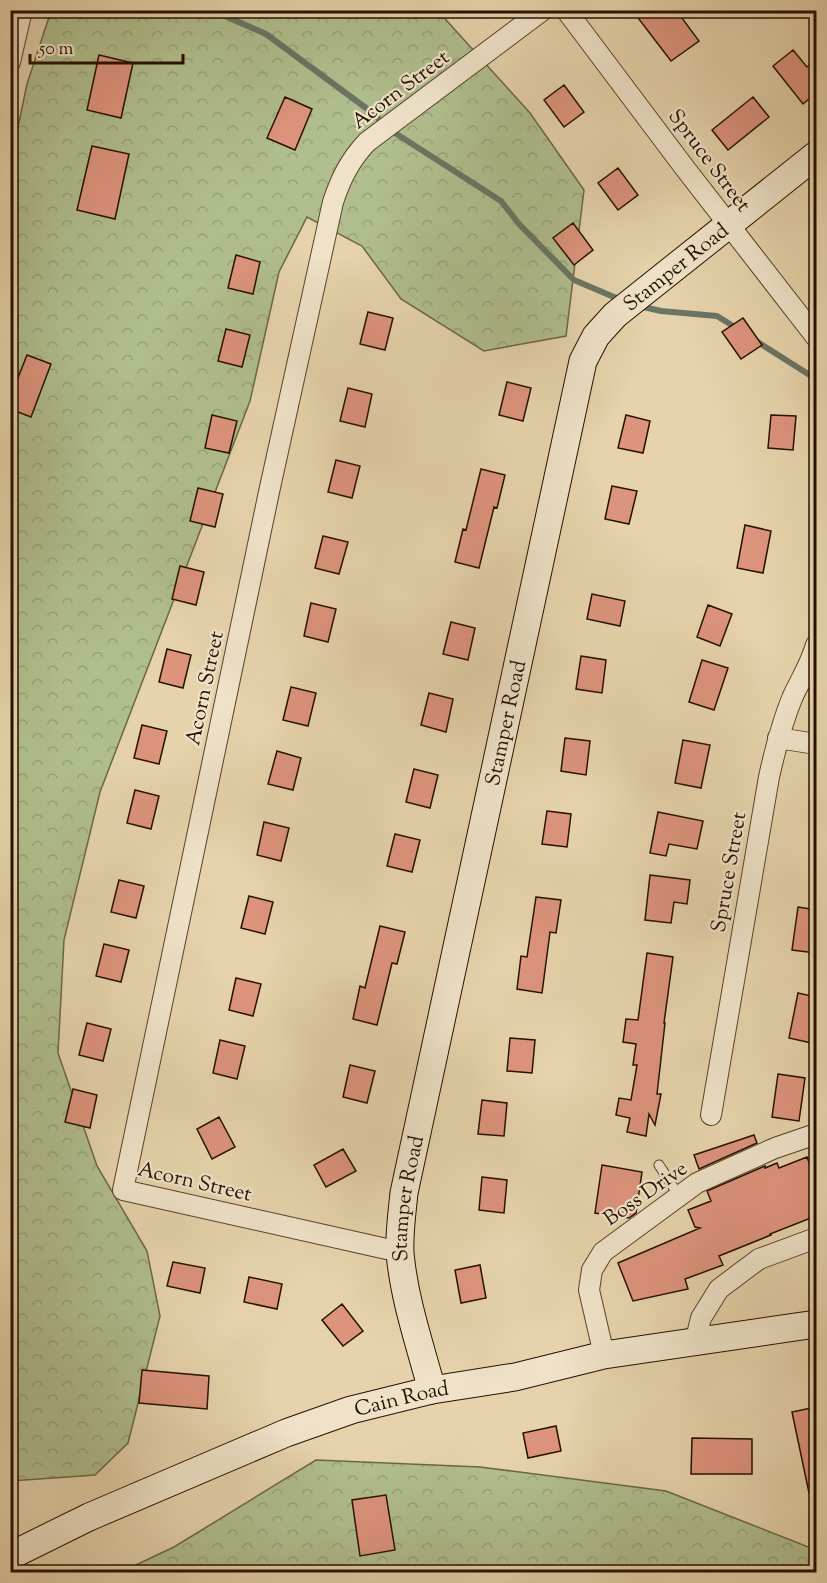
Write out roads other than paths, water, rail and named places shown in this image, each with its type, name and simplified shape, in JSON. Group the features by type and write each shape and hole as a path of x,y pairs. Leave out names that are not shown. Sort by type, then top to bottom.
{"street":[{"path":"10,62 22,10"},
{"name":"Acorn Street","path":"400,1252 123,1190 269,492 333,202 342,175 357,152 367,142 543,10"},
{"name":"Spruce Street","path":"566,10 816,337"},
{"name":"Stamper Road","path":"432,1390 404,1281 400,1252 404,1193 583,361 596,336 615,315 816,155"},
{"name":"Spruce Street","path":"711,1115 767,789 778,738 816,645"},
{"path":"778,738 816,744"},
{"name":"Boss Drive","path":"604,1355 589,1290 592,1270 603,1252 697,1183 775,1148 816,1134"},
{"path":"695,1343 701,1318 719,1289 759,1259 816,1238"},
{"name":"Cain Road","path":"10,1556 89,1517 286,1433 351,1410 432,1390 515,1377 604,1355 816,1323"}],"lane":[{"path":"659,1165 679,1196"}],"waterway":[{"path":"211,10 266,34 366,108 395,133 501,201 519,224 574,280 621,300"},
{"path":"639,306 661,311 717,316 738,329"},
{"path":"756,341 816,379"}]}
